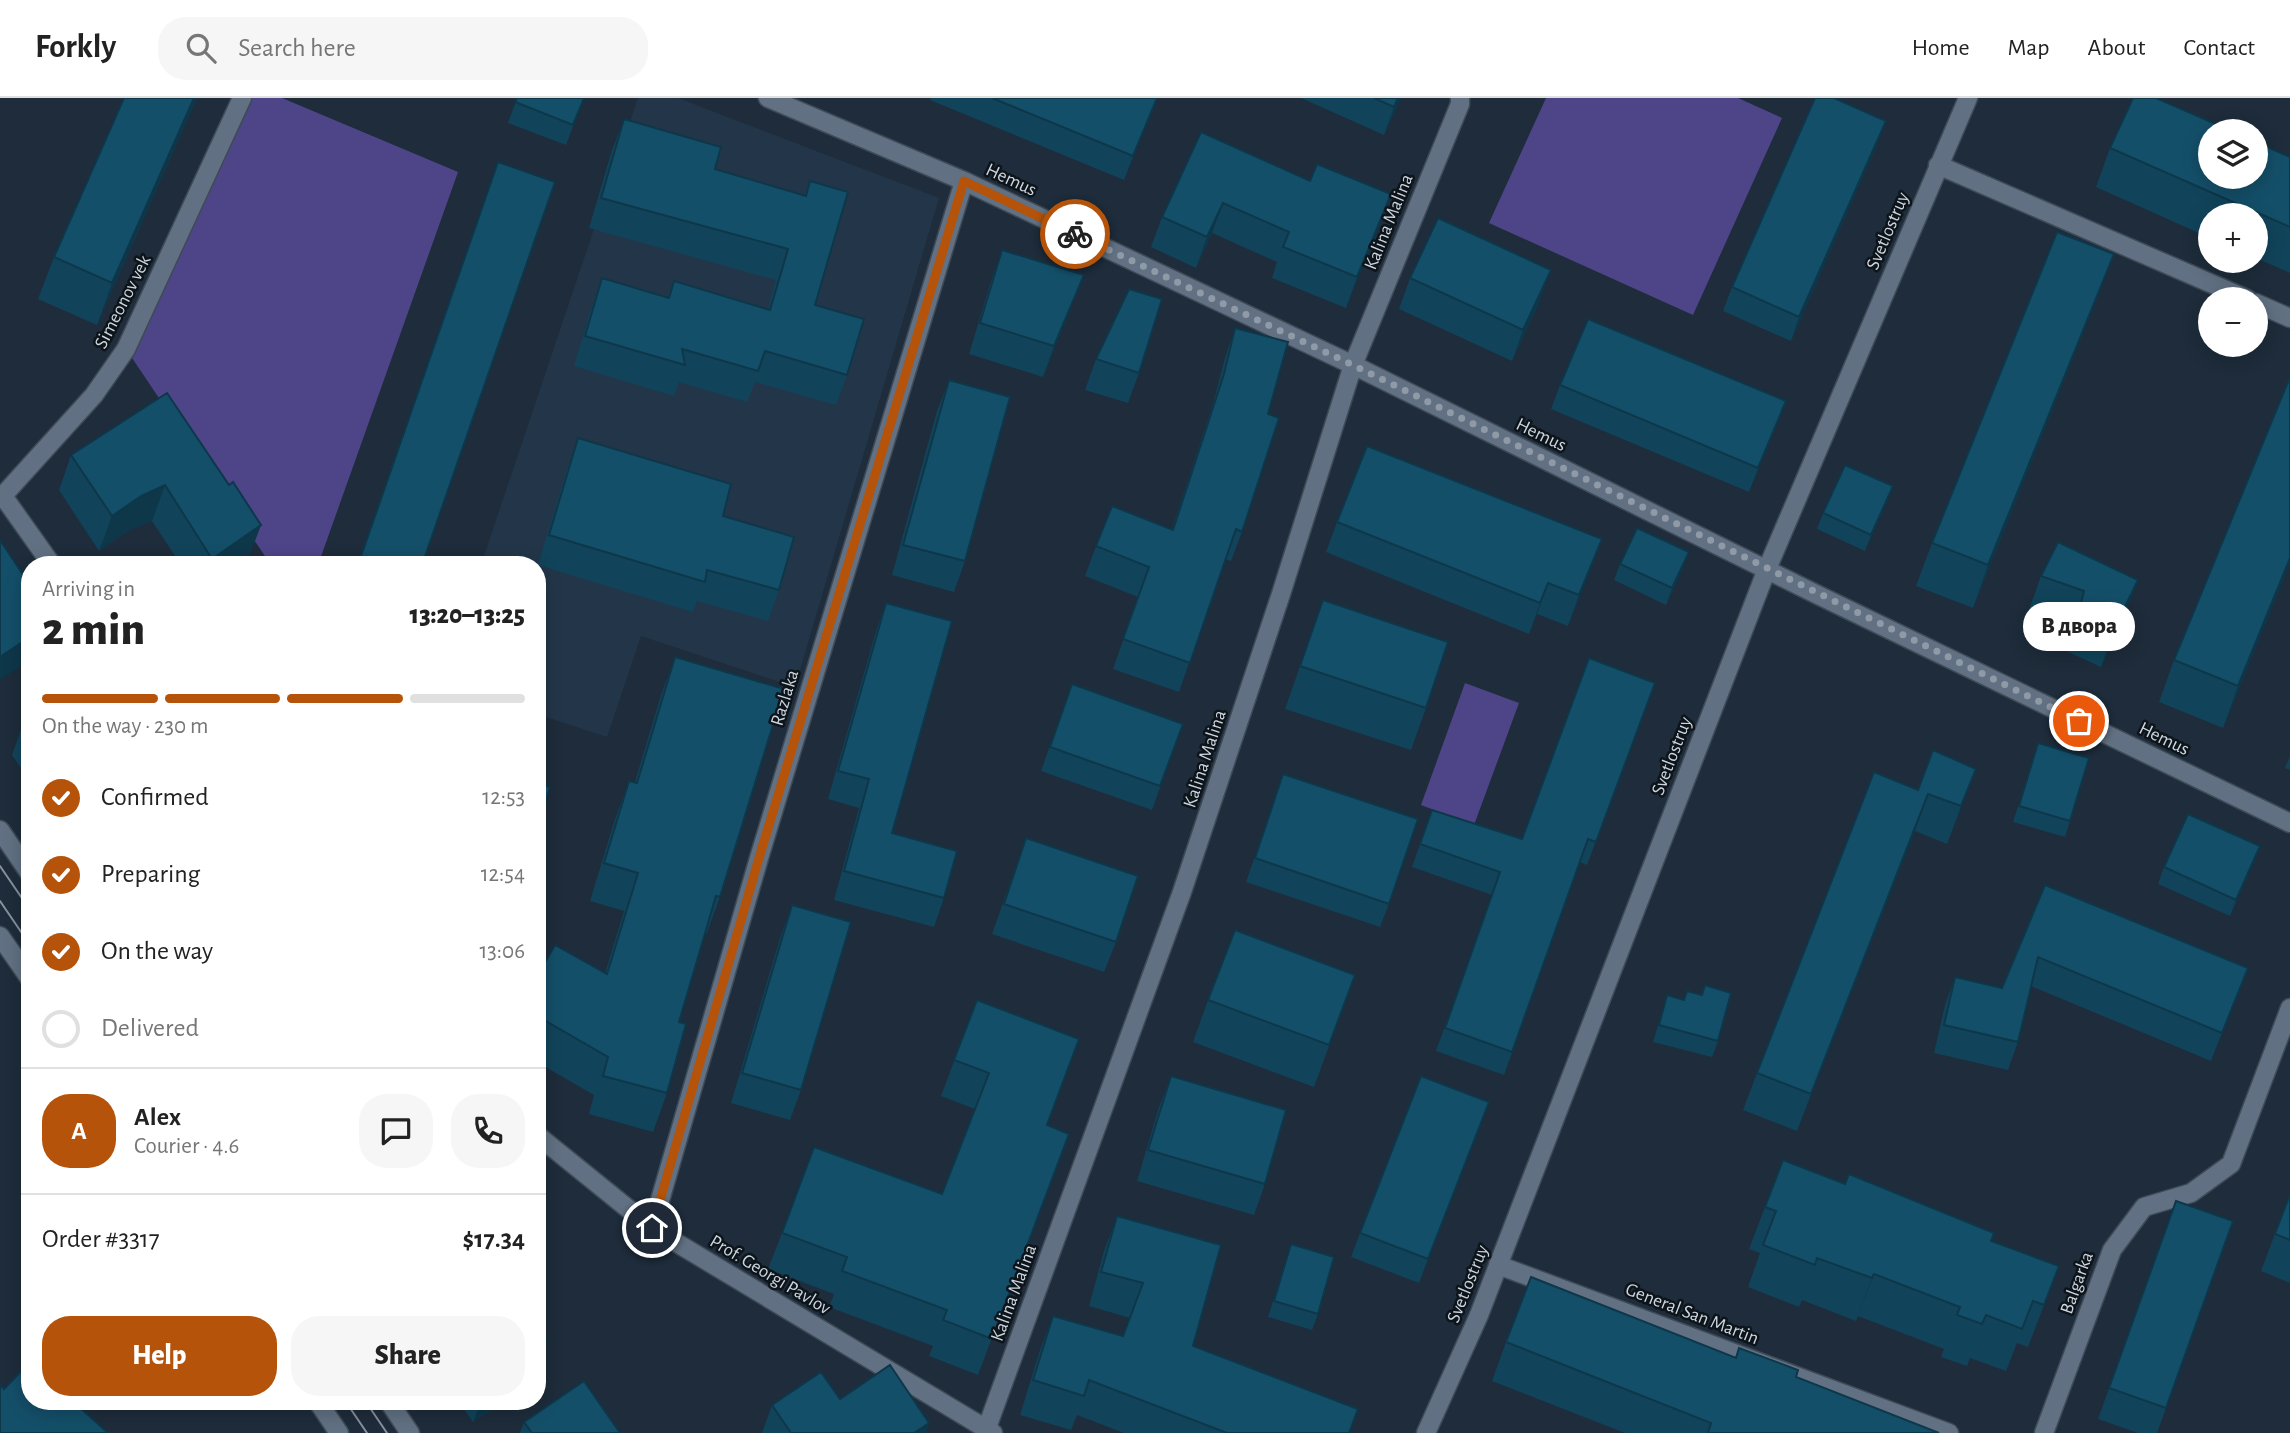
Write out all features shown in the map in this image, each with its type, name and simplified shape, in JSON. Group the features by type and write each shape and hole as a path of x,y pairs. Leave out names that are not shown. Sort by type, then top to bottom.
{"street":[{"name":"Simeonov vek","path":"2,497 94,395 127,349 242,98"},
{"name":"Hemus","path":"768,98 964,181 1353,365 2290,823"},
{"name":"Kalina Malina","path":"988,1432 1182,892 1273,620 1353,365 1460,104 1460,98"},
{"name":"Svetlostruy","path":"1426,1433 1499,1265 1767,569 1968,98"},
{"path":"1938,165 2219,287"},
{"name":"Razlaka","path":"652,1228 759,858 964,181"},
{"path":"2268,308 2290,318"},
{"path":"2,497 45,556"},
{"path":"0,830 21,861"},
{"path":"0,936 21,966"},
{"name":"Balgarka","path":"2044,1433 2112,1250 2144,1207 2191,1193 2231,1164 2290,1008"},
{"name":"Prof. Georgi Pavlov","path":"546,1142 652,1228 988,1432"},
{"name":"General San Martin","path":"1499,1265 1949,1433"},
{"path":"323,1410 339,1433"},
{"path":"395,1410 411,1433"}],"shaded area":[{"path":"242,98 282,98 458,172 321,556 265,556 126,349"},
{"path":"638,98 678,98 939,198 795,687 641,636 607,737 546,717 546,556 484,556"},
{"path":"1546,98 1738,98 1782,118 1693,315 1489,223"},
{"path":"1465,683 1519,703 1474,825 1421,805"}],"building":[{"path":"124,98 194,98 112,283 54,257"},
{"path":"517,98 584,98 573,125 515,102"},
{"path":"992,98 1157,98 1133,156"},
{"path":"1374,98 1398,98 1394,107"},
{"path":"1815,98 1834,98 1886,121 1799,317 1732,287"},
{"path":"2133,98 2156,98 2204,119 2198,119 2198,187 2110,148"},
{"path":"624,119 721,147 715,169 806,196 810,181 848,192 815,305 864,319 847,375 765,351 758,371 682,349 685,365 585,336 602,278 669,298 674,281 770,310 788,249 601,198"},
{"path":"1201,132 1310,181 1317,164 1391,194 1357,277 1283,247 1289,232 1223,203 1207,237 1162,217"},
{"path":"2268,147 2290,157 2290,227 2268,217 2268,203 2235,203 2203,189 2268,189"},
{"path":"498,162 555,182 425,556 361,556"},
{"path":"1438,218 1551,270 1523,330 1410,278"},
{"path":"2057,232 2114,254 1988,565 1932,543"},
{"path":"1002,250 1084,275 1054,346 980,323"},
{"path":"1129,289 1162,299 1139,373 1096,359"},
{"path":"1588,319 1786,401 1758,468 1560,385"},
{"path":"1235,328 1288,342 1268,414 1279,418 1242,532 1236,529 1190,663 1123,639 1149,567 1096,546 1112,506 1173,530 1224,374"},
{"path":"2290,377 2290,558 2238,686 2174,660"},
{"path":"949,380 1010,397 965,561 903,545"},
{"path":"167,393 229,485 233,482 261,525 216,556 210,556 165,485 141,496 112,516 71,455"},
{"path":"578,438 731,484 723,516 794,537 779,590 707,570 705,582 549,535"},
{"path":"1367,446 1602,539 1579,595 1548,583 1540,603 1337,522"},
{"path":"1845,465 1893,486 1871,535 1823,513"},
{"path":"1637,528 1689,552 1672,588 1620,564"},
{"path":"0,540 21,572 21,643 0,657"},
{"path":"2058,542 2138,580 2116,625 2080,608 2084,591 2041,576"},
{"path":"1323,600 1448,642 1426,708 1300,666"},
{"path":"886,603 952,621 892,833 957,851 944,898 844,871 869,779 838,771"},
{"path":"675,657 784,689 720,897 716,896 679,1022 686,1024 667,1093 603,1076 608,1057 546,1021 546,960 555,945 607,974 638,873 604,863 629,781 637,783"},
{"path":"1589,658 1655,683 1596,842 1588,839 1512,1052 1445,1028 1500,872 1420,844 1432,810 1522,839"},
{"path":"1072,684 1183,724 1160,786 1050,747"},
{"path":"2038,743 2089,758 2070,821 2019,806"},
{"path":"1933,750 1976,769 1961,806 1928,794 1811,1094 1757,1073 1874,772 1918,790"},
{"path":"1283,774 1418,819 1389,904 1255,858"},
{"path":"2188,814 2260,846 2236,900 2164,867"},
{"path":"1026,838 1138,876 1116,942 1004,904"},
{"path":"2045,885 2248,968 2222,1033 2038,957 2018,1042 1944,1025 1955,977 2002,988"},
{"path":"792,905 851,922 801,1090 742,1073"},
{"path":"1235,930 1355,975 1329,1045 1208,1000"},
{"path":"1705,985 1731,993 1718,1041 1659,1025 1667,995 1684,1000 1687,991 1702,995"},
{"path":"977,1000 1079,1039 1047,1125 1069,1134 992,1339 943,1320 947,1310 842,1271 847,1257 782,1233 814,1147 942,1194 989,1073 954,1060"},
{"path":"1171,1076 1286,1110 1265,1184 1148,1150"},
{"path":"1421,1076 1489,1102 1428,1259 1360,1233"},
{"path":"1783,1160 1845,1184 1849,1174 1994,1233 1991,1241 2059,1266 2044,1305 2033,1301 2022,1329 1986,1315 1982,1324 1957,1315 1960,1307 1874,1274 1872,1278 1817,1258 1815,1265 1763,1245 1776,1211 1765,1207"},
{"path":"2290,1194 2290,1240 2275,1234"},
{"path":"2176,1201 2233,1221 2166,1408 2109,1388"},
{"path":"1117,1216 1221,1245 1193,1346 1358,1409 1349,1433 1227,1433 1089,1380 1084,1396 1033,1380 1053,1316 1123,1336 1143,1283 1101,1272"},
{"path":"1291,1244 1334,1257 1318,1314 1274,1301"},
{"path":"1531,1277 1736,1358 1739,1348 1798,1370 1796,1377 1939,1433 1708,1433 1711,1423 1506,1342"},
{"path":"890,1365 929,1423 914,1433 791,1433 772,1405 821,1372 840,1399"},
{"path":"21,1371 21,1410 83,1410 108,1433 0,1433 0,1385 4,1389"},
{"path":"584,1381 620,1433 532,1433 524,1422 542,1410 546,1410 546,1407"}],"tram line":[{"path":"0,866 21,897"},
{"path":"0,901 21,932"},
{"path":"351,1410 367,1433"},
{"path":"371,1410 387,1433"}],"way so far":[{"path":"1075,234 1353,365 2079,721"}],"place":[{"name":"В двора","path":"2079,721"}],"route":[{"path":"652,1228 759,858 964,181 1075,234"}]}
